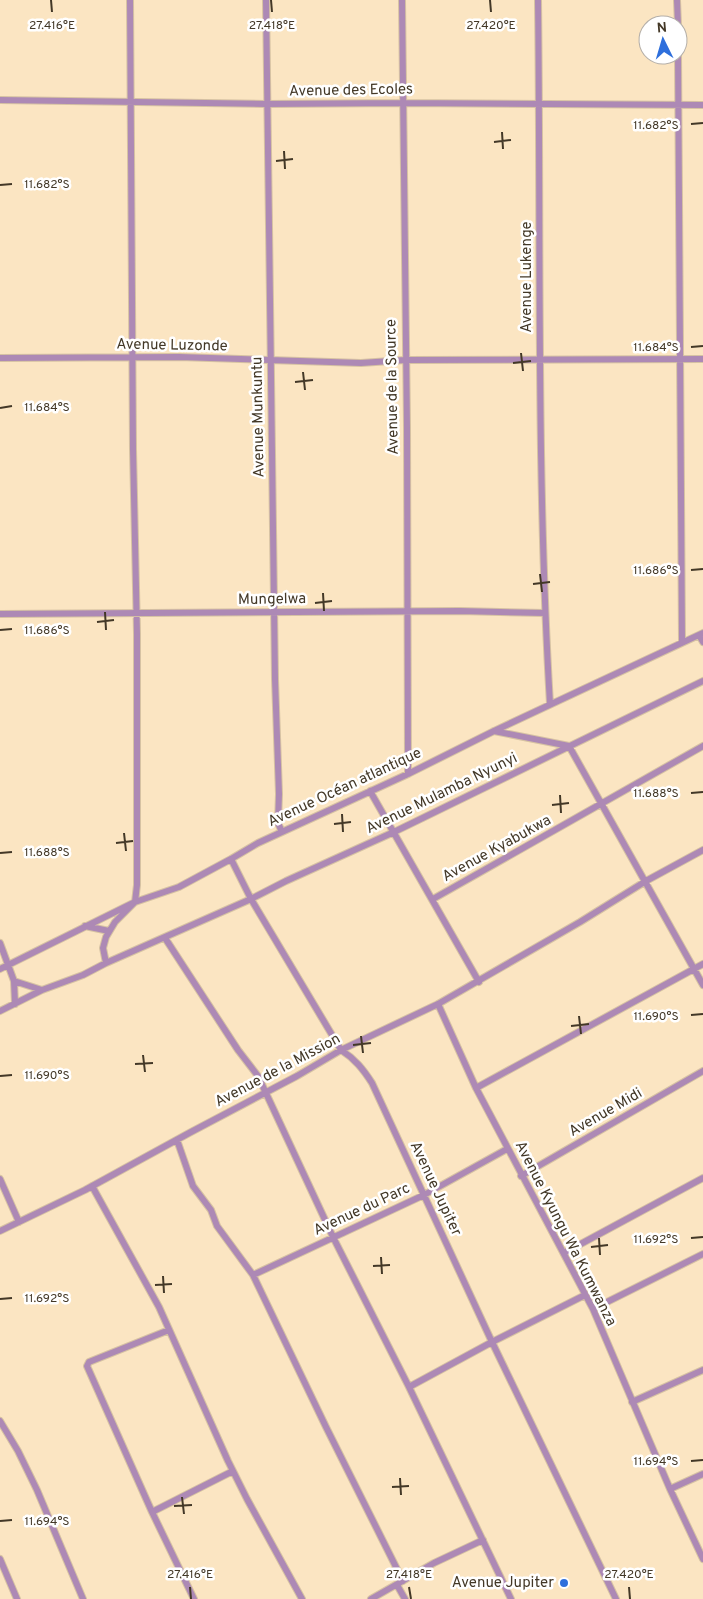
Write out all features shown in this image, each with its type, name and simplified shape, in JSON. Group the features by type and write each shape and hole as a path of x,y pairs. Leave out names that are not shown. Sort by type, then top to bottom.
{"street":[{"path":"106,963 103,948 109,931 135,902 138,876 130,0"},
{"name":"Avenue Munkuntu","path":"266,0 266,104 278,823 282,832"},
{"name":"Avenue de la Source","path":"402,0 407,428 408,774"},
{"name":"Avenue Lukenge","path":"538,0 540,360 545,613 550,704"},
{"path":"677,0 678,15"},
{"path":"678,65 682,642"},
{"name":"Avenue des Ecoles","path":"0,100 266,104 703,105"},
{"name":"Avenue Luzonde","path":"0,358 133,357 362,362 405,360 703,359"},
{"path":"0,609 0,620"},
{"name":"Mungelwa","path":"0,614 545,613"},
{"path":"701,634 703,642"},
{"name":"Avenue Océan atlantique","path":"0,969 135,902 178,887 258,843 408,774 550,704 701,634"},
{"name":"Avenue Mulamba Nyunyi","path":"0,1011 42,990 83,975 192,924 252,899 286,880 394,832 703,682"},
{"path":"494,731 569,746 703,985"},
{"name":"Avenue Kyabukwa","path":"433,899 703,746"},
{"path":"370,791 479,982"},
{"name":"Avenue de la Mission","path":"0,1231 92,1186 341,1050 438,1004 479,982 646,881 703,850"},
{"name":"Avenue Jupiter","path":"231,859 252,899 341,1050 354,1058 364,1069 372,1083 492,1342 616,1599"},
{"path":"85,926 109,931"},
{"path":"165,938 238,1050 258,1076 334,1237 511,1599"},
{"path":"0,943 14,981 15,1004"},
{"path":"476,1088 703,964"},
{"path":"14,981 42,990"},
{"name":"Avenue Kyungu Wa Kumwanza","path":"438,1004 476,1088 593,1309 670,1489 703,1559"},
{"name":"Avenue Midi","path":"522,1176 703,1071"},
{"path":"177,1140 194,1186 211,1210 217,1226 253,1275 400,1583 405,1599"},
{"name":"Avenue du Parc","path":"253,1275 424,1195 507,1149"},
{"path":"564,1253 703,1178"},
{"path":"0,1179 18,1222"},
{"path":"92,1186 159,1307 247,1499 302,1599"},
{"path":"593,1309 703,1254"},
{"path":"408,1387 585,1295"},
{"path":"169,1330 89,1362 87,1366 152,1512 194,1599"},
{"path":"632,1402 703,1370"},
{"path":"0,1421 18,1451 37,1490 83,1599"},
{"path":"152,1512 234,1471"},
{"path":"670,1489 703,1474"},
{"path":"371,1599 434,1563 483,1540"},
{"path":"0,1559 17,1599"}],"place":[{"name":"Avenue Jupiter","path":"564,1583"}]}
